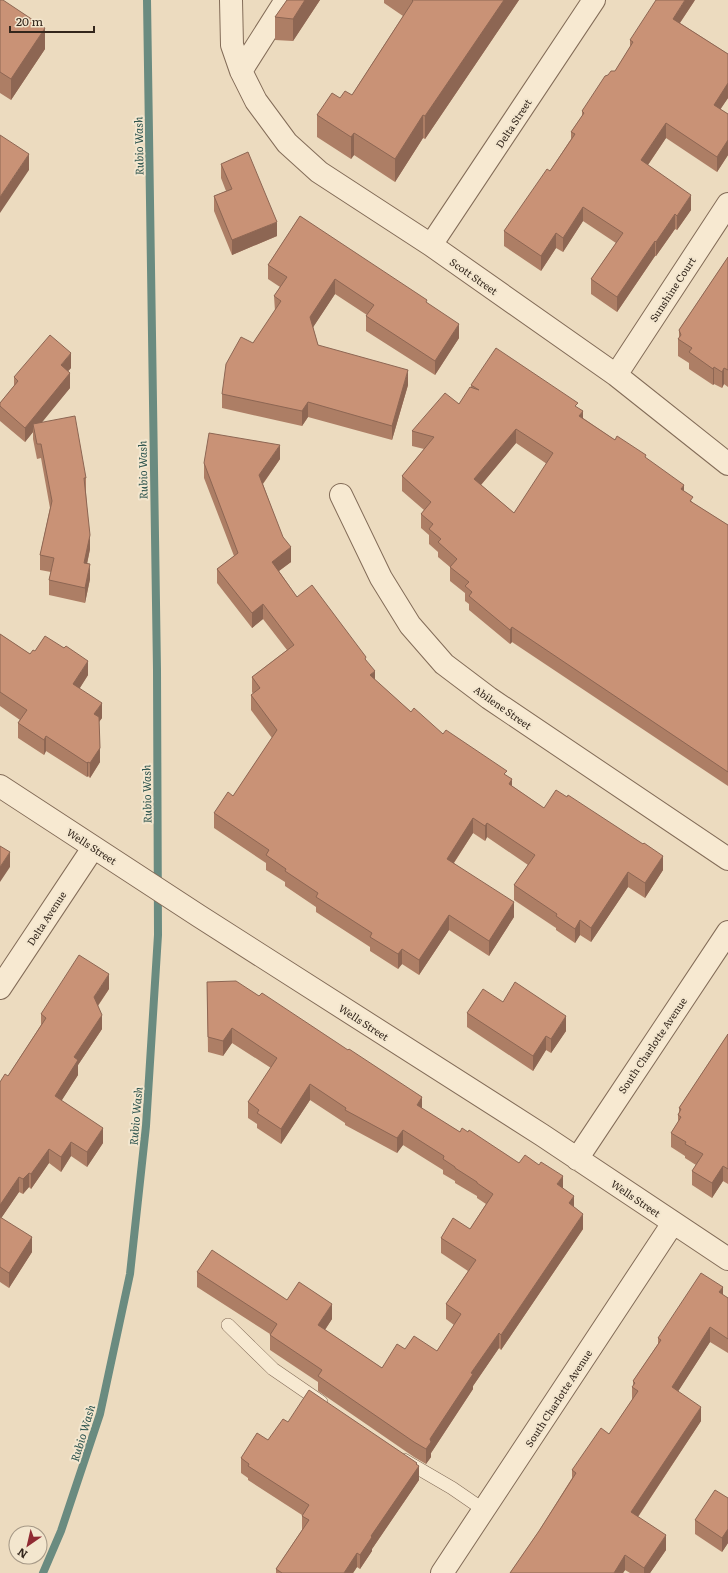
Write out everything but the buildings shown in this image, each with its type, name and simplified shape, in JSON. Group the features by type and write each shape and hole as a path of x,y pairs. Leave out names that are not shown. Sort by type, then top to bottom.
{"street":[{"name":"Scott Street","path":"231,0 232,45 241,71 256,101 287,143 319,172 431,246 616,375 728,464"},
{"path":"241,71 286,0"},
{"name":"Delta Street","path":"431,246 594,0"},
{"name":"Sunshine Court","path":"616,375 728,204"},
{"name":"Abilene Street","path":"341,495 381,578 410,625 444,664 489,698 728,859"},
{"name":"Wells Street","path":"0,786 577,1159 728,1259"},
{"name":"Delta Avenue","path":"0,988 94,848"},
{"name":"South Charlotte Avenue","path":"577,1159 728,932"},
{"name":"South Charlotte Avenue","path":"442,1573 673,1222"}],"lane":[{"path":"228,1325 273,1369 331,1410"},
{"path":"397,1455 452,1488 484,1510"}],"waterway":[{"name":"Rubio Wash","path":"43,1573 61,1531 100,1414 130,1274 146,1126 158,935 157,670 147,0"}]}
